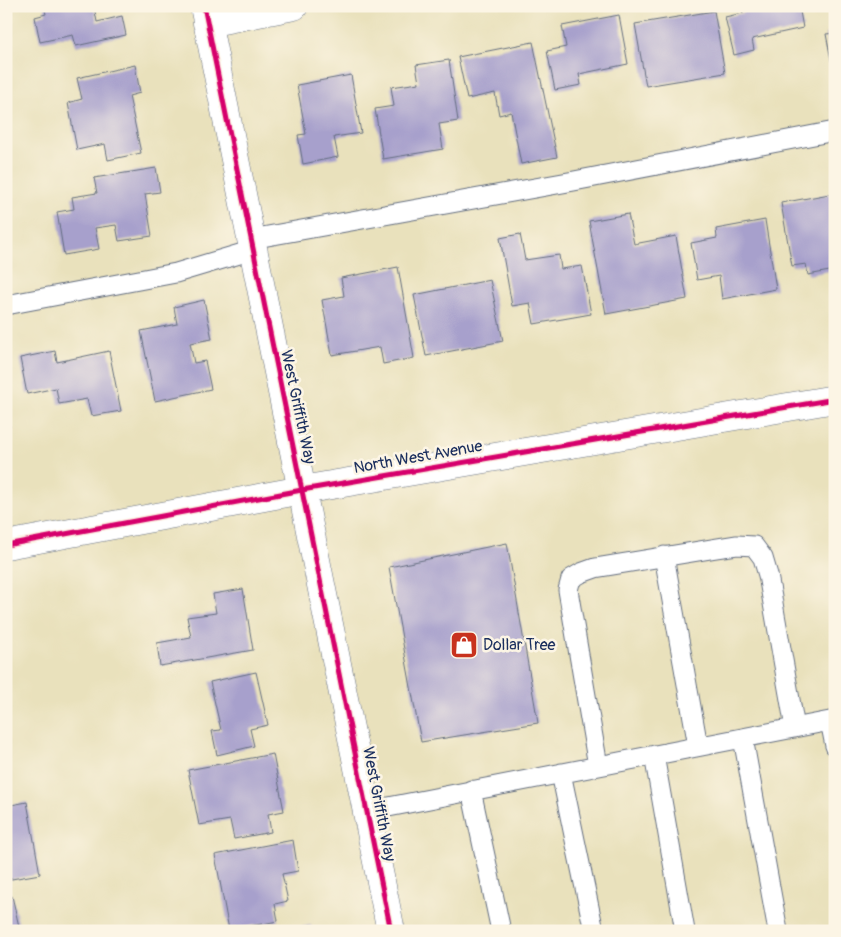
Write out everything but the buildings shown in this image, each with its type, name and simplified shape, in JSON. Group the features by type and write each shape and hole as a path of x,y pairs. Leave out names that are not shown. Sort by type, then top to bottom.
{"street":[{"path":"205,15 294,6"},
{"name":"West Griffith Way","path":"205,15 391,931"},
{"name":"North West Avenue","path":"6,545 302,490 835,399"}],"lane":[{"path":"6,305 176,273 252,245 835,131"},
{"path":"598,766 568,590 571,580 581,573 595,568 737,545 754,546 763,558 768,575 794,728"},
{"path":"664,556 698,746"},
{"path":"368,811 832,720 835,746"},
{"path":"743,738 778,931"},
{"path":"654,755 685,931"},
{"path":"561,773 594,931"},
{"path":"471,790 501,931"}],"cycle path":[{"path":"204,6 391,931"},
{"path":"6,545 302,490 835,399"}],"place":[{"name":"Dollar Tree","path":"464,645"}]}
